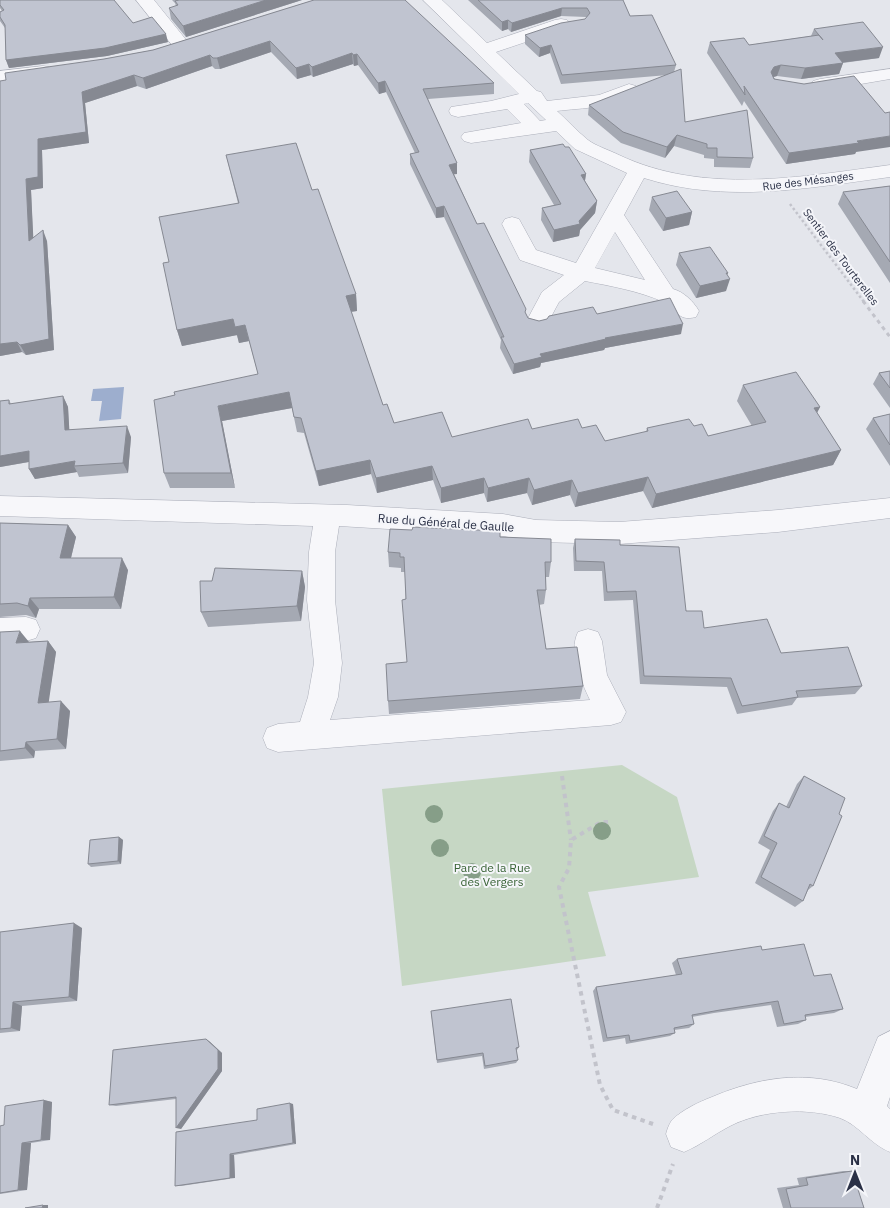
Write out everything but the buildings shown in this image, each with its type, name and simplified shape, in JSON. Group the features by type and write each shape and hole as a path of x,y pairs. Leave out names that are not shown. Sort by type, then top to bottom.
{"street":[{"path":"145,0 182,46"},
{"name":"Rue des Mésanges","path":"432,0 582,145 624,165 662,176 740,187 778,186 890,171"},
{"path":"484,50 557,25 578,22"},
{"path":"164,52 200,40"},
{"path":"0,77 58,70"},
{"path":"801,87 887,78"},
{"path":"458,111 492,107 511,102 561,103 610,98 629,90"},
{"path":"511,102 535,127"},
{"path":"471,137 560,125"},
{"path":"537,322 550,297 581,273 640,170"},
{"path":"614,215 665,294"},
{"path":"512,224 528,255 560,264 581,273 622,281 674,297 688,310"},
{"name":"Rue du Général de Gaulle","path":"0,506 327,516 504,526 536,531 619,533 778,521 890,508"},
{"path":"310,736 323,697 328,663 321,600 322,552 327,516"},
{"path":"278,738 611,712 593,676 588,641"},
{"path":"684,1134 721,1111 751,1101 786,1095 815,1095 841,1100 878,1124 890,1049"}],"path":[{"name":"Sentier des Tourterelles","path":"778,186 890,337"},
{"path":"562,776 571,840 569,868 559,887 600,1084 613,1110 684,1134 657,1208"},
{"path":"571,840 601,822 608,822"}],"green space":[{"name":"Parc de la Rue des Vergers","path":"622,765 677,797 699,877 588,892 606,956 402,986 382,789"}],"water":[{"path":"124,387 121,419 99,421 102,401 91,401 93,389"}]}
